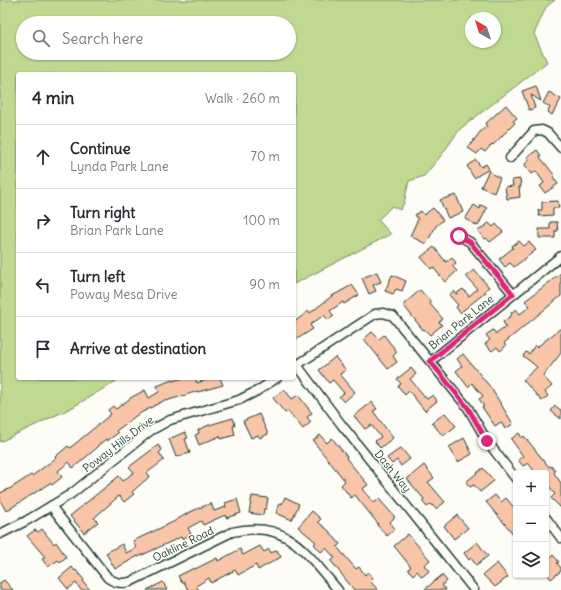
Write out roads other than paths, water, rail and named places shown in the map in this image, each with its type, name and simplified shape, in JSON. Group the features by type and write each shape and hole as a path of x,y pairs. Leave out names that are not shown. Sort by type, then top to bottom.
{"street":[{"path":"510,158 534,131 542,130 548,133 561,148"},
{"path":"459,236 470,242 513,294"},
{"name":"Brian Park Lane","path":"430,361 561,256"},
{"path":"296,365 375,314 383,313 393,316 468,408 487,441 513,475"},
{"name":"Dash Way","path":"296,367 474,590"},
{"name":"Poway Hills Drive","path":"0,534 26,521 71,494 150,431 170,420 239,400 274,380"},
{"name":"Oakline Road","path":"51,506 108,578 117,583 124,584 130,582 232,532 246,529 268,530 290,538 302,548 338,590"},
{"path":"549,521 560,534"}]}
